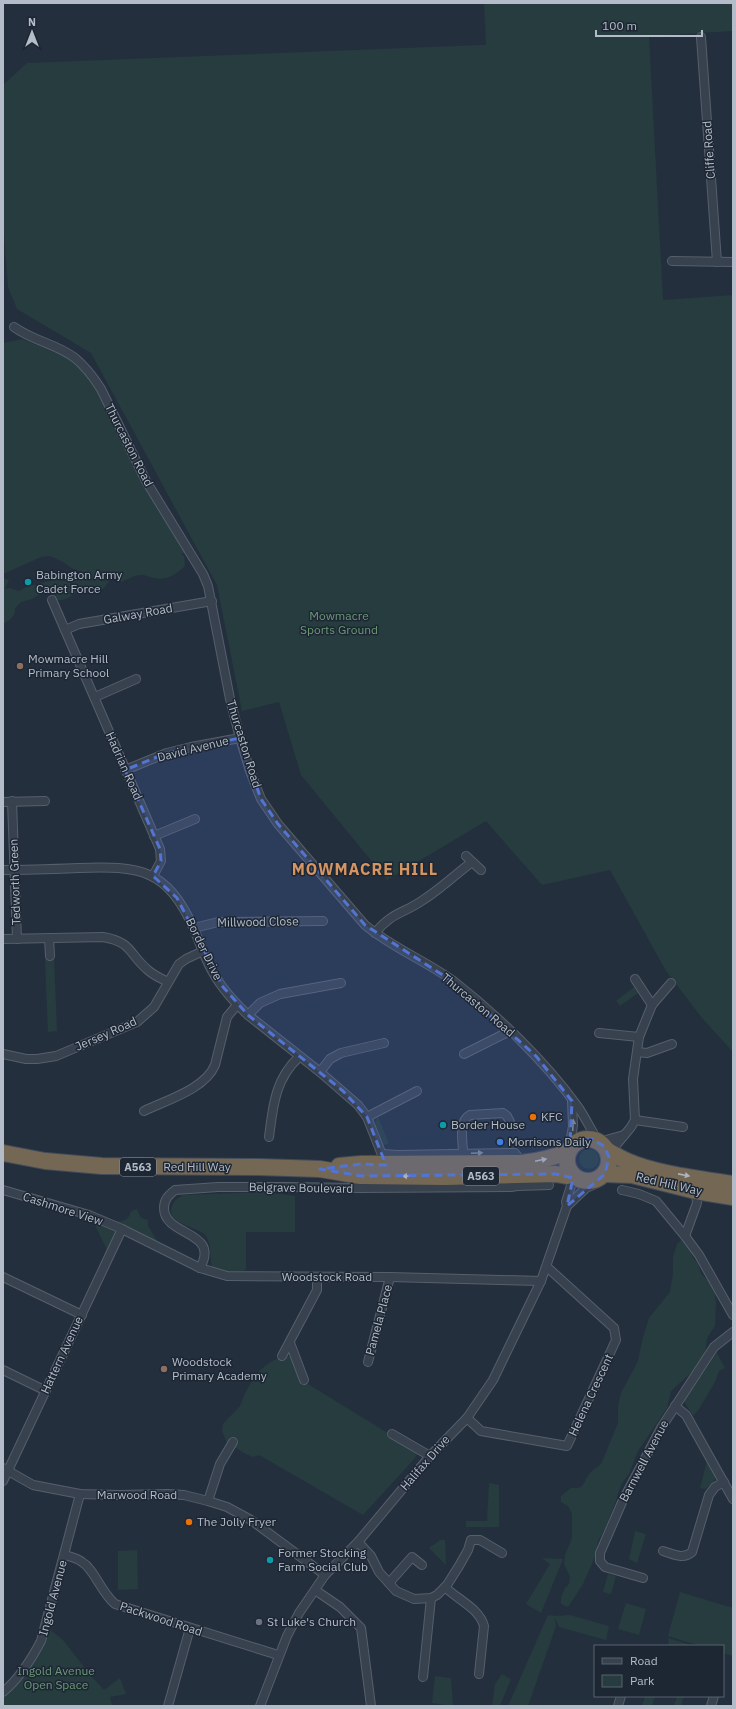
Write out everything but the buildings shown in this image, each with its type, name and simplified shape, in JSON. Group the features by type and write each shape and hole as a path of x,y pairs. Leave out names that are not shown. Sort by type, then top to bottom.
{"highway":[{"path":"585,1139 603,1146 610,1163 600,1177 585,1182 573,1175 567,1163 569,1150 574,1144 585,1139"},
{"name":"Red Hill Way","path":"603,1146 627,1161 643,1166 733,1184"},
{"name":"Red Hill Way","path":"520,1175 537,1162 556,1157 569,1150"},
{"name":"Red Hill Way","path":"3,1153 72,1165 259,1167 320,1170 360,1176 385,1165 446,1177 556,1174 567,1176 573,1175"},
{"name":"Red Hill Way","path":"600,1177 632,1175 696,1191 733,1197"}],"street":[{"name":"Cliffe Road","path":"701,38 716,262"},
{"path":"672,261 733,262"},
{"name":"Thurcaston Road","path":"14,327 22,333 74,358 94,378 101,389 146,481 202,574 212,601 230,699 250,772 261,799 278,824 365,925 375,933 432,967 452,981 510,1031 536,1056 572,1101"},
{"name":"Hadrian Road","path":"52,600 161,855 160,861 153,876"},
{"name":"Galway Road","path":"64,630 79,624 212,601"},
{"path":"94,697 136,679"},
{"name":"David Avenue","path":"125,770 167,753 240,738"},
{"path":"3,802 45,801"},
{"name":"Tedworth Green","path":"12,802 17,939"},
{"path":"154,836 195,819"},
{"path":"375,933 394,915 425,899 469,859 481,870"},
{"name":"Border Drive","path":"3,870 120,867 143,872 153,876 168,888 177,898 194,928 213,972 237,1005 299,1057 320,1072 358,1105 367,1117 385,1165"},
{"name":"Millwood Close","path":"194,928 218,922 323,922"},
{"path":"3,939 103,937 115,939 124,944 149,971 168,982"},
{"path":"49,938 50,956"},
{"name":"Jersey Road","path":"3,1054 31,1059 56,1056 137,1022 154,1007 179,964 203,951"},
{"path":"635,979 652,1005"},
{"path":"248,1015 260,1003 270,997 336,981"},
{"path":"572,1101 578,1107 603,1146 624,1135 631,1127 635,1120 633,1079 639,1037 652,1005 671,983"},
{"path":"144,1111 198,1086 206,1079 212,1072 217,1058 227,1017 237,1005"},
{"path":"464,1054 510,1031"},
{"path":"599,1033 639,1037"},
{"path":"320,1072 330,1059 342,1053 384,1043"},
{"path":"637,1052 647,1053 672,1044"},
{"path":"269,1137 277,1090 283,1076 292,1063 299,1057"},
{"path":"367,1117 417,1091"},
{"path":"569,1150 573,1126 572,1101"},
{"path":"463,1153 462,1122 470,1115 503,1113 507,1116 511,1124"},
{"path":"635,1120 683,1127"},
{"path":"385,1165 463,1153 515,1153 520,1175"},
{"name":"Belgrave Boulevard","path":"200,1268 204,1255 200,1241 193,1235 170,1224 166,1217 164,1209 165,1201 170,1194 176,1190 248,1187 360,1188 520,1175 549,1186"},
{"name":"Halifax Drive","path":"260,1706 278,1656 296,1619 326,1574 358,1542 430,1456 467,1418 493,1380 547,1266 567,1206 566,1202 573,1175"},
{"name":"Halifax Drive","path":"567,1206 600,1177"},
{"name":"Cashmore View","path":"3,1190 89,1215 122,1230"},
{"path":"622,1190 643,1195 656,1202 699,1255 733,1315"},
{"path":"685,1236 697,1203 696,1191"},
{"name":"Woodstock Road","path":"122,1230 200,1268 227,1276 390,1277 541,1281"},
{"name":"Hattern Avenue","path":"3,1481 6,1469 46,1391 122,1230"},
{"name":"Helena Crescent","path":"467,1418 481,1431 567,1446 616,1340 614,1328 547,1266"},
{"path":"3,1277 82,1315"},
{"path":"282,1356 317,1290 318,1277"},
{"name":"Pamela Place","path":"368,1362 390,1277"},
{"name":"Barnwell Avenue","path":"642,1578 605,1567 600,1561 600,1553 634,1476 661,1428 714,1347 733,1332"},
{"path":"290,1343 304,1380"},
{"path":"3,1370 46,1391"},
{"path":"675,1406 686,1415 733,1499"},
{"path":"392,1434 430,1456"},
{"path":"208,1501 220,1464 233,1442"},
{"name":"Marwood Road","path":"6,1469 33,1485 80,1494 168,1494 208,1501 227,1507 251,1520 326,1574"},
{"path":"663,1552 681,1557 689,1555 692,1552 709,1495 715,1487 724,1482"},
{"name":"Ingold Avenue","path":"3,1692 19,1676 41,1642 80,1494"},
{"path":"358,1542 371,1556 379,1572 396,1591 414,1599 431,1598 437,1595 445,1587 465,1555 471,1540 480,1540 502,1553"},
{"name":"Packwood Road","path":"64,1555 83,1562 108,1598 115,1604 278,1656"},
{"path":"389,1583 412,1557 422,1565"},
{"path":"445,1587 477,1612 484,1626 479,1674"},
{"path":"315,1590 340,1607 361,1628 371,1706"},
{"path":"423,1677 431,1598"},
{"path":"168,1706 190,1628"}],"highlighted area":[{"path":"240,738 261,799 278,824 365,925 452,981 536,1056 572,1101 570,1143 592,1139 604,1146 609,1157 605,1174 567,1206 573,1178 556,1174 361,1176 320,1169 361,1164 386,1165 367,1117 343,1091 248,1015 223,987 177,898 153,876 161,861 160,849 125,770 167,753"}],"green space":[{"name":"Mowmacre Sports Ground","path":"484,3 733,3 733,31 649,36 663,300 733,295 733,1052 702,1018 666,971 610,870 542,885 486,821 387,880 301,775 279,702 242,711 217,585 91,353 17,309 8,287 3,221 3,85 27,63 486,45"},
{"path":"22,339 66,357 75,363 87,376 102,398 144,485 185,553 181,554 184,556 185,566 175,574 163,579 138,575 120,582 113,578 99,591 83,588 63,600 56,600 53,594 45,589 44,592 32,599 21,602 15,608 14,614 10,620 3,624 3,578 9,580 5,589 9,588 19,591 30,585 36,585 57,578 71,578 83,572 73,569 50,556 41,557 3,574 3,343"},
{"path":"54,957 57,1031 48,1032 45,958"},
{"path":"634,987 638,993 620,1006 616,1001"},
{"path":"378,1116 389,1144 383,1145 375,1123"},
{"path":"589,1149 596,1152 599,1159 596,1166 589,1169 582,1166 579,1159 582,1152"},
{"path":"263,1192 295,1196 295,1232 246,1232 246,1270 227,1276 212,1267 210,1246 204,1234 177,1221 171,1212 174,1202 183,1195"},
{"path":"137,1209 141,1218 148,1220 148,1226 159,1244 114,1222 126,1220 131,1211"},
{"path":"93,1221 117,1231 107,1250"},
{"path":"681,1240 689,1247 693,1258 698,1264 701,1274 710,1282 715,1292 715,1326 707,1338 706,1348 702,1358 693,1371 671,1391 667,1408 638,1451 629,1474 622,1483 605,1529 598,1541 595,1557 583,1584 568,1607 561,1604 561,1597 565,1588 569,1584 570,1577 564,1564 565,1555 572,1538 572,1514 568,1506 561,1502 561,1496 571,1488 582,1486 590,1473 602,1462 618,1423 618,1406 621,1393 638,1361 649,1318 670,1292 673,1274 673,1257 677,1244"},
{"path":"717,1353 725,1368 719,1371 715,1382 699,1409 693,1416 684,1401"},
{"path":"291,1356 303,1381 414,1449 417,1454 363,1515 259,1455 253,1457 227,1443 222,1431 223,1424 240,1406 253,1379 269,1363 283,1357"},
{"path":"707,1461 716,1476 714,1483 705,1489 700,1488"},
{"path":"489,1483 499,1485 499,1527 466,1527 466,1521 487,1521"},
{"path":"635,1531 646,1534 637,1563 629,1559"},
{"path":"440,1540 445,1540 446,1565 429,1548"},
{"path":"137,1550 138,1589 118,1590 118,1551"},
{"path":"542,1558 563,1559 541,1613 526,1604 550,1564"},
{"path":"608,1574 616,1576 611,1594 603,1592"},
{"path":"680,1592 733,1608 733,1656 724,1653 724,1645 697,1645 668,1636"},
{"path":"626,1603 646,1609 639,1635 618,1629"},
{"path":"548,1615 570,1615 609,1626 606,1640 559,1627 555,1618 556,1626 528,1706 508,1706"},
{"name":"Ingold Avenue Open Space","path":"48,1628 63,1640 104,1690 120,1678 126,1694 110,1697 112,1706 3,1706 3,1696"},
{"path":"668,1638 691,1645 669,1645"},
{"path":"502,1674 511,1679 500,1706 492,1706 495,1684"},
{"path":"435,1676 451,1678 453,1705 467,1706 453,1706 432,1703"},
{"path":"645,1697 655,1697 652,1706 642,1706"},
{"path":"677,1697 684,1697 681,1706 674,1706"}],"place":[{"name":"Babington Army Cadet Force","path":"28,582"},
{"name":"Mowmacre Hill Primary School","path":"20,666"},
{"name":"KFC","path":"533,1117"},
{"name":"Border House","path":"443,1125"},
{"name":"Morrisons Daily","path":"500,1142"},
{"name":"Woodstock Primary Academy","path":"164,1369"},
{"name":"The Jolly Fryer","path":"189,1522"},
{"name":"Former Stocking Farm Social Club","path":"270,1560"},
{"name":"St Luke's Church","path":"259,1622"}],"district":[{"name":"MOWMACRE HILL","path":"365,869"}]}
